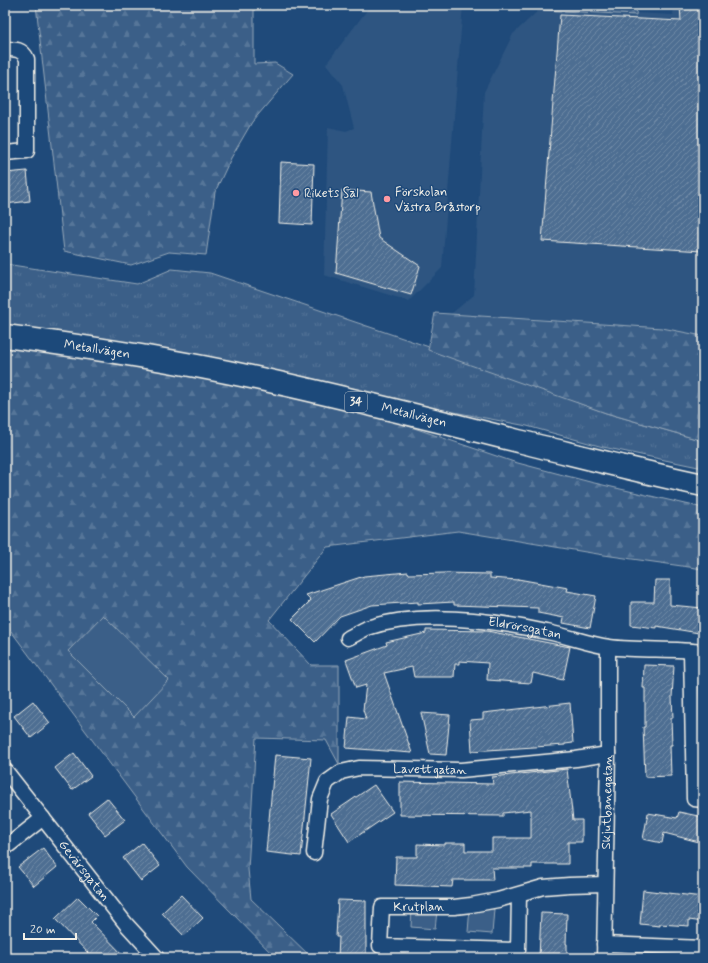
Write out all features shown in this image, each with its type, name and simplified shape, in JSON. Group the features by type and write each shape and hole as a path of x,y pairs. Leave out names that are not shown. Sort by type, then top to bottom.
{"main road":[{"name":"Metallvägen","path":"5,336 74,345 171,361 256,378 504,437 600,462 703,485"}],"street":[{"path":"5,49 20,50 25,53 27,59 27,151 5,153"},
{"name":"Eldrörsgatan","path":"348,638 367,629 395,621 426,618 462,619 511,625 608,647 697,651"},
{"name":"Skjutbanegatan","path":"604,951 608,754 608,647"},
{"path":"697,651 694,799 703,800"},
{"name":"Lavettgatan","path":"314,853 320,799 327,782 342,772 359,768 461,770 576,759 608,754"},
{"name":"Gevärsgatan","path":"5,770 126,924 157,958"},
{"path":"5,848 43,818"},
{"name":"Krutplan","path":"519,895 518,950 380,946 382,907 454,908 519,895 543,887 569,884 605,884"},
{"path":"604,951 703,948"}],"shaded area":[{"name":"Förskolan Västra Bråstorp","path":"371,5 463,5 442,268 409,301 324,275 328,127 346,131 354,128 343,85 326,64"},
{"path":"674,5 703,5 703,396 430,331 474,295 484,92 513,34 541,8 673,15"}],"green space":[{"path":"36,5 254,5 254,64 275,63 293,74 252,122 231,158 215,192 206,255 169,252 131,265 64,251"},
{"path":"536,5 637,5 636,15 544,10"},
{"path":"5,264 137,284 172,269 210,273 432,348 606,413 703,441 703,468 603,447 527,426 5,326"},
{"path":"435,313 662,328 703,336 703,441 606,413 428,350"},
{"path":"5,340 252,373 514,462 590,482 703,508 703,569 604,555 458,531 327,547 269,620 311,665 339,665 339,764 326,740 256,738 248,869 251,899 312,958 276,958 187,867 5,623"},
{"path":"103,615 169,680 134,717 68,651"},
{"path":"470,907 494,909 492,934 468,932"},
{"path":"412,909 437,911 435,929 411,927"}],"building":[{"path":"680,5 703,5 702,251 542,241 560,15 681,21"},
{"name":"Rikets Sal","path":"281,162 314,164 312,225 279,223"},
{"path":"27,171 30,201 5,204 5,173"},
{"path":"342,190 371,192 379,238 420,266 411,295 336,273"},
{"path":"408,572 409,574 490,574 490,578 518,579 568,588 567,591 596,596 590,628 563,623 564,618 538,613 538,608 454,605 454,602 418,604 418,602 372,605 340,616 315,642 292,619 311,600 306,595 364,576"},
{"path":"655,580 670,580 670,605 703,608 703,626 700,625 699,633 656,626 656,628 631,625 631,602 654,602"},
{"path":"426,630 487,631 570,647 563,680 533,673 531,683 487,680 488,663 459,661 459,664 455,664 454,677 414,677 412,667 384,673 412,753 346,748 349,717 366,719 363,710 366,685 356,688 346,660 387,645 386,642 426,633"},
{"path":"644,665 674,666 672,697 673,718 671,718 672,745 670,745 671,776 645,777 643,727 645,727 645,688 643,688"},
{"path":"33,701 50,723 31,738 14,716"},
{"path":"570,703 573,743 565,745 472,751 470,720 483,719 483,713"},
{"path":"421,713 450,715 446,755 430,754"},
{"path":"74,753 91,776 72,790 55,768"},
{"path":"275,755 311,758 301,856 266,852"},
{"path":"567,769 573,820 582,820 582,842 568,842 568,864 532,864 532,868 492,868 493,880 453,880 452,887 395,885 396,857 417,857 417,844 445,845 445,843 465,843 465,851 492,851 492,838 531,838 531,810 503,813 503,816 400,815 400,782 493,784 492,777"},
{"path":"374,785 393,812 349,842 331,814"},
{"path":"107,798 125,820 105,835 88,813"},
{"path":"679,812 703,817 703,843 664,833 662,843 643,839 648,813 677,818"},
{"path":"142,843 160,866 141,881 123,858"},
{"path":"43,848 57,867 34,886 18,867"},
{"path":"643,890 703,897 703,922 689,920 689,926 640,924"},
{"path":"181,895 203,918 184,936 162,913"},
{"path":"78,897 97,916 91,922 126,958 93,958 55,919"},
{"path":"338,900 366,901 366,958 338,958 339,937 336,937"},
{"path":"541,913 567,914 567,958 539,958"}],"place":[{"name":"Rikets Sal","path":"296,193"},
{"name":"Förskolan Västra Bråstorp","path":"387,199"}]}
